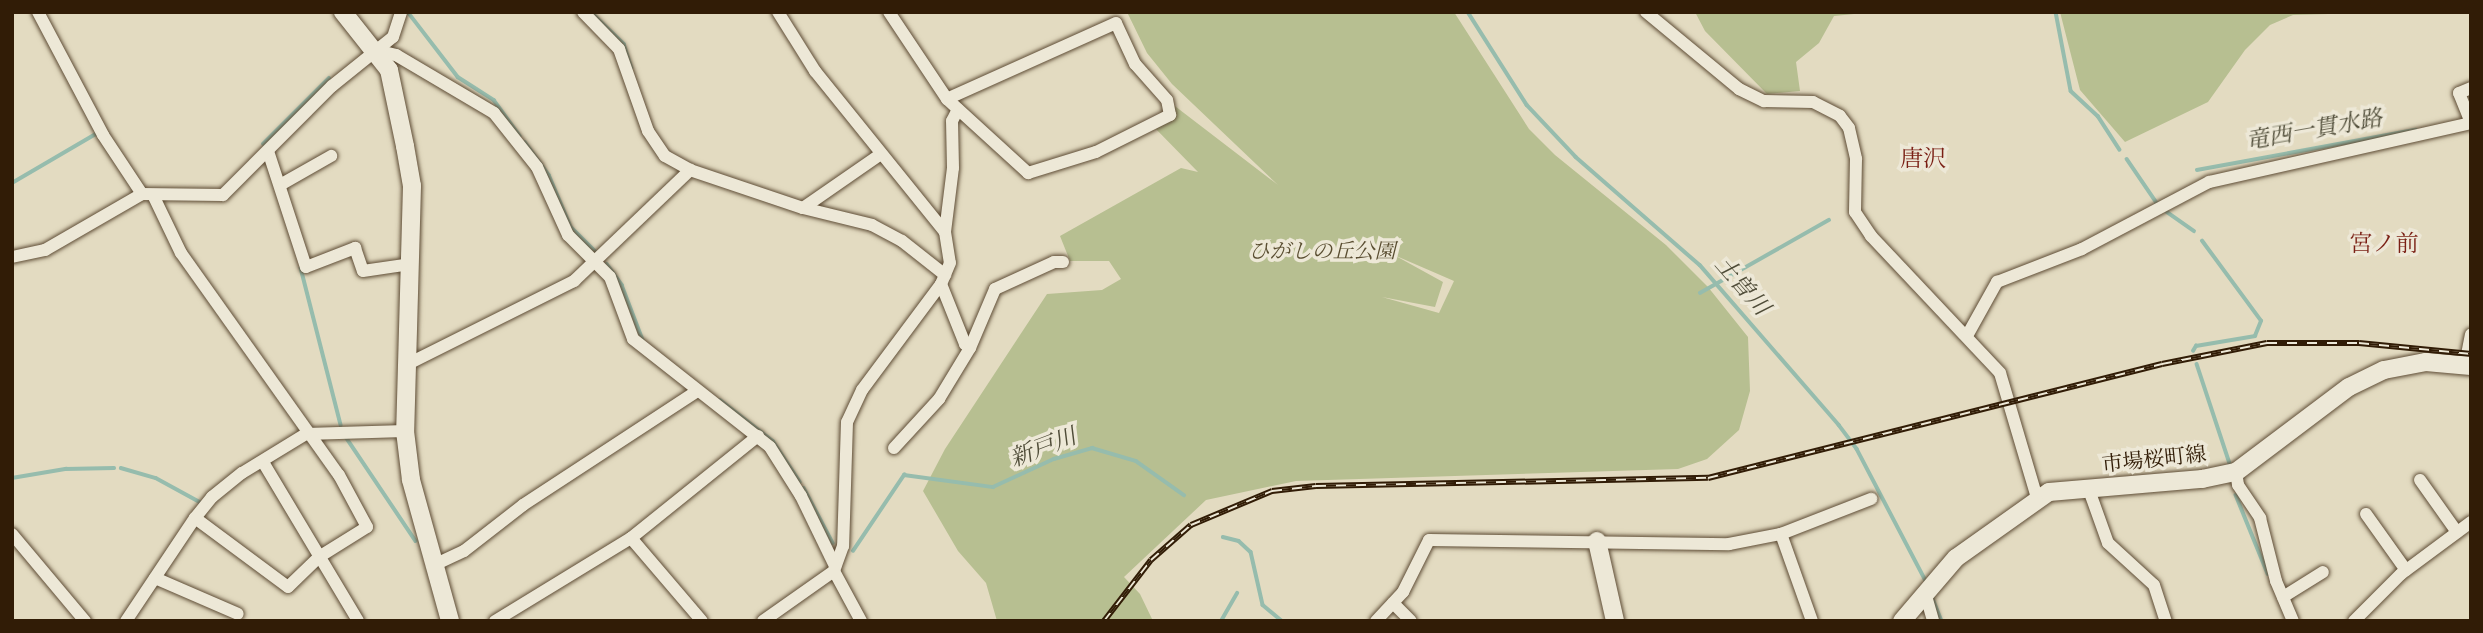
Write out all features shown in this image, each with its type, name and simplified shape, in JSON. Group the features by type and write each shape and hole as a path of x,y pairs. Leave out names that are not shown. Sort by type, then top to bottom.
{"street":[{"path":"38,12 103,135 148,196 181,253 306,434 339,475 367,527 318,557 288,587 195,518"},
{"path":"343,12 376,50 394,83 412,186 405,431 411,480 450,621"},
{"path":"12,257 45,250 148,196 223,195 332,86 393,37 401,12"},
{"path":"583,12 620,49 657,147 690,170 803,208 872,225 902,241 943,279 965,345 970,348"},
{"path":"778,12 815,71 945,232"},
{"path":"889,12 947,99 1028,173 1096,152 1170,115 1167,100 1135,64 1116,23 947,99"},
{"path":"1646,12 1738,89 1764,101 1813,102 1840,116 1855,141 1855,212 1871,236 1968,334 2000,373 2009,391 2037,498"},
{"path":"376,50 396,55 494,113 537,167 568,235 610,277 633,339 758,436 801,496 861,621"},
{"path":"1968,334 1997,282 2082,249 2209,182 2471,122 2459,93 2471,88"},
{"path":"763,621 834,569 843,546 847,422 862,390 943,279 950,263 945,232 953,168 952,121 958,109"},
{"path":"268,151 306,267 355,248 363,271 411,264"},
{"path":"803,208 881,154"},
{"path":"280,185 331,156"},
{"path":"408,364 574,281 690,170"},
{"path":"894,448 947,388 970,348 995,289 1063,262"},
{"path":"2468,366 2471,335"},
{"name":"市場桜町線","path":"1902,621 1982,536 2049,492 2202,480 2236,472 2349,387 2372,376 2407,363 2468,366"},
{"path":"434,565 464,551 523,505 697,391"},
{"path":"127,621 195,518 212,497 263,462 306,434 405,431"},
{"path":"495,621 631,538 758,436"},
{"path":"263,462 358,621"},
{"path":"2236,472 2238,485 2260,518 2283,597 2293,621"},
{"path":"2420,480 2457,532"},
{"path":"2089,490 2108,543 2154,585 2165,621"},
{"path":"1376,621 1415,573 1422,548 1429,541 1729,544 1781,534 1871,499"},
{"path":"2366,514 2406,570"},
{"path":"2354,621 2406,570 2471,522"},
{"path":"12,534 85,621"},
{"path":"1781,534 1812,621"},
{"path":"631,538 702,621"},
{"path":"1597,541 1615,621"},
{"path":"2283,597 2323,572"},
{"path":"155,578 238,614"},
{"path":"1931,589 1933,621"},
{"path":"1393,603 1411,621"}],"green space":[{"name":"ひがしの丘公園","path":"1127,12 1454,12 1529,129 1555,155 1666,245 1708,287 1748,337 1750,391 1739,430 1707,459 1678,469 1296,481 1206,500 1124,577 1140,594 1153,621 997,621 986,583 958,551 923,491 945,449 1047,294 1102,290 1121,279 1109,261 1070,261 1060,236 1181,168 1198,172 1152,125 1170,115 1167,100 1278,185 1172,84 1147,53","holes":["1394,255 1454,281 1439,313 1382,297 1435,307 1443,282"]},
{"path":"1695,12 1874,12 1834,16 1819,43 1796,62 1800,91 1767,94 1705,31"},
{"path":"2060,12 2399,12 2293,15 2270,25 2245,50 2208,102 2125,142 2080,90"}],"waterway":[{"path":"408,12 458,77 494,100 520,136"},
{"path":"591,12 624,44 632,68"},
{"name":"土曽川","path":"1468,12 1527,105 1576,157 1700,265 1839,425 1857,449 1927,583"},
{"path":"2056,12 2071,91 2098,116 2120,150"},
{"path":"263,144 329,78"},
{"name":"竜西一貫水路","path":"2197,170 2415,130"},
{"path":"12,183 96,134"},
{"path":"525,142 549,175 571,227 596,252"},
{"name":"竜西一貫水路","path":"2127,159 2157,203"},
{"path":"2167,212 2194,231"},
{"name":"竜西一貫水路","path":"1700,293 1829,220"},
{"path":"2193,351 2196,346 2255,336 2261,321 2202,241"},
{"path":"607,264 622,285 643,340"},
{"path":"301,268 341,425"},
{"path":"2197,364 2230,464"},
{"path":"720,400 773,441 800,482"},
{"path":"346,437 416,541"},
{"name":"新戸川","path":"853,551 904,475 993,487 1054,459 1092,448 1136,461 1184,495"},
{"path":"12,478 66,469 114,468"},
{"path":"121,468 156,478 200,502"},
{"path":"804,488 833,543"},
{"path":"2236,495 2268,574"},
{"name":"新戸川","path":"1223,537 1239,541 1251,552 1263,605 1282,621"},
{"name":"竜西一貫水路","path":"1221,621 1237,593"},
{"name":"土曽川","path":"1931,594 1942,621"}],"railway":[{"path":"1104,621 1151,560 1191,525 1272,491 1316,486 1708,478 2162,364 2267,343 2359,343 2471,354"}],"district":[{"name":"唐沢","path":"1923,159"},
{"name":"宮ノ前","path":"2384,244"}]}
